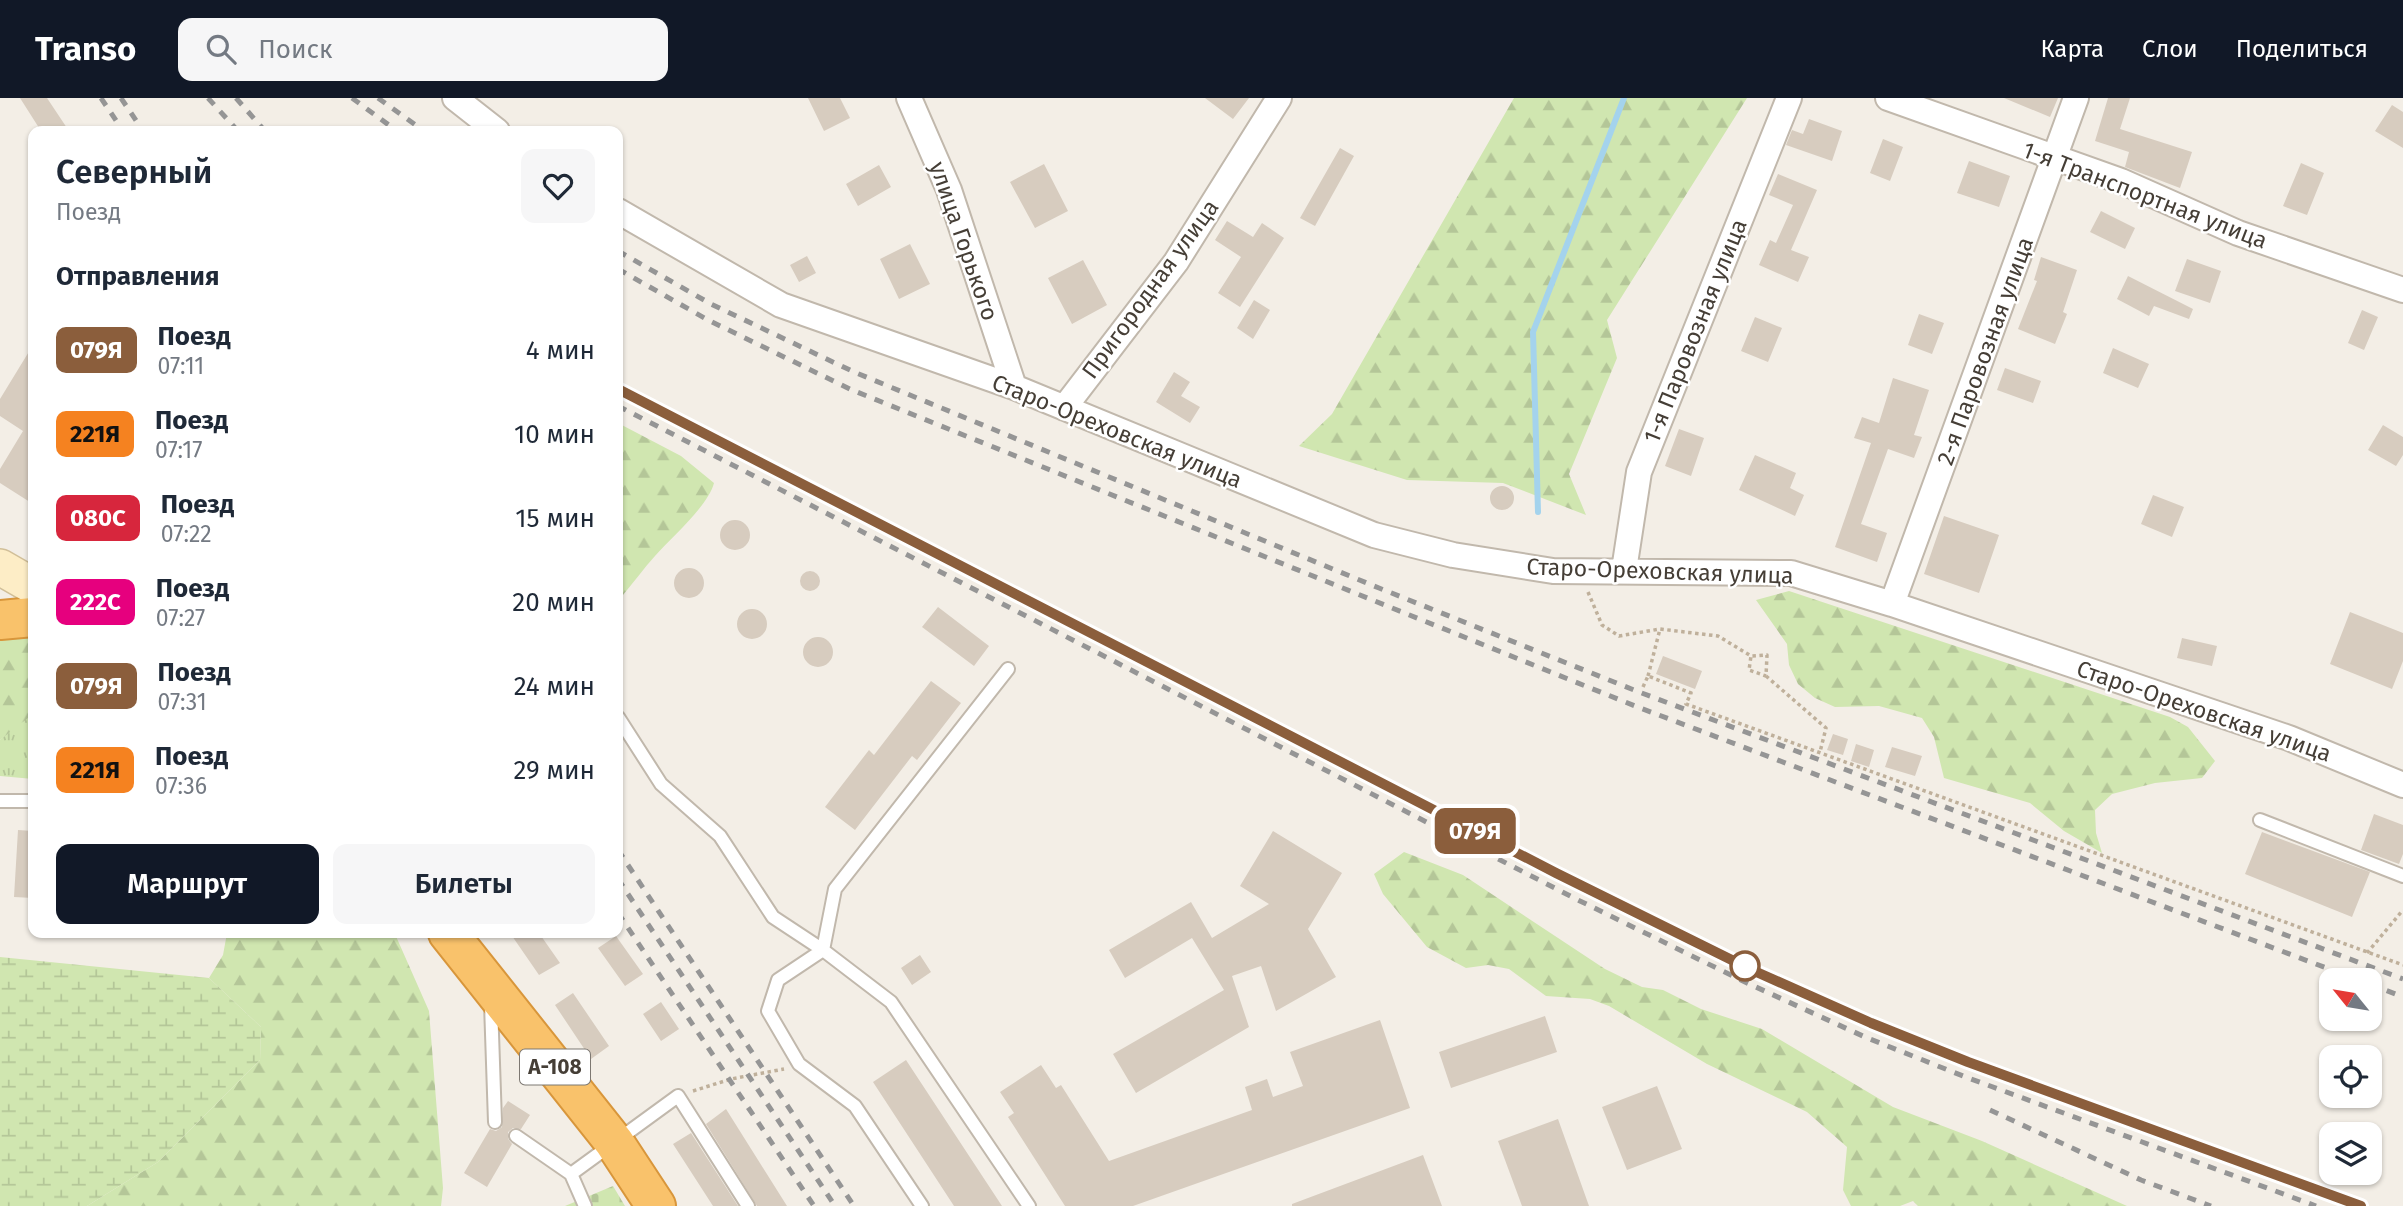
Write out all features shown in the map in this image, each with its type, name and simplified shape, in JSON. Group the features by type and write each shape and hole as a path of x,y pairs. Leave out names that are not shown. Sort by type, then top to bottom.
{"highway":[{"path":"0,620 28,617"},
{"name":"А-108","path":"452,938 614,1142 656,1206"}],"main road":[{"path":"0,567 28,583"}],"street":[{"path":"455,98 491,126"},
{"name":"улица Горького","path":"909,98 949,190 1014,387"},
{"name":"Пригородная улица","path":"1064,408 1176,262 1279,98"},
{"name":"1-я Паровозная улица","path":"1624,570 1639,472 1789,98"},
{"name":"1-я Транспортная улица","path":"1888,98 2121,181 2238,233 2403,290"},
{"name":"2-я Паровозная улица","path":"1892,604 2076,98"},
{"name":"Старо-Ореховская улица","path":"623,214 781,305 1014,387 1374,535 1453,555 1553,571 1791,573 1892,604 2289,738 2403,785"}],"lane":[{"path":"922,1206 855,1106 799,1064 768,1012 778,980 823,950 835,888 1008,669"},
{"path":"623,726 661,784 720,836 773,918 823,950 891,1002 1029,1206"},
{"path":"0,801 28,801"},
{"path":"2260,820 2403,876"},
{"path":"490,986 495,1122"},
{"path":"571,1174 678,1096 748,1206"},
{"path":"516,1136 571,1174 585,1206"}],"path":[{"path":"1579,571 1602,625 1619,636 1660,629 1718,636 1751,656 1768,655 1766,677"},
{"path":"1643,687 1660,629"},
{"path":"1751,656 1749,670 1766,677 1826,728 1820,752"},
{"path":"1648,676 1691,693 1686,704 2403,965"},
{"path":"2367,953 2403,910"},
{"path":"678,1096 731,1079 799,1064"}],"green space":[{"path":"1514,98 1747,98 1607,320 1617,358 1569,474 1586,515 1503,483 1407,480 1299,446 1332,414"},
{"path":"623,426 681,456 714,483 697,511 623,595"},
{"path":"1789,591 2170,717 2188,727 2215,761 2202,778 2155,783 2112,794 2095,810 2096,833 2102,853 2064,831 2030,803 1944,778 1934,737 1922,718 1879,706 1835,707 1815,698 1798,684 1789,665 1787,644 1756,600"},
{"path":"28,638 28,718 0,740 0,639"},
{"path":"28,716 28,779 0,776 0,740"},
{"path":"1404,852 1463,875 1605,969 1642,987 1663,990 1701,1009 1762,1029 1893,1107 1982,1141 2127,1206 1918,1206 1913,1201 1900,1206 1851,1206 1843,1190 1847,1147 1807,1112 1707,1064 1609,1006 1590,999 1546,996 1509,969 1488,965 1466,968 1427,947 1383,894 1374,874"},
{"path":"226,938 397,938 429,1011 443,1188 441,1206 87,1206 158,1162 260,1060 261,1027 209,978 223,955"},
{"path":"0,957 209,978 261,1027 260,1060 158,1162 87,1206 0,1206"},
{"path":"613,1186 625,1206 565,1206"}],"building":[{"path":"20,98 47,98 66,126 38,126"},
{"path":"808,98 840,98 850,118 824,131"},
{"path":"1205,98 1249,98 1233,119"},
{"path":"2004,98 2058,98 2050,117"},
{"path":"2108,98 2130,98 2120,129 2192,152 2180,188 2125,167 2129,152 2095,141"},
{"path":"2392,105 2403,112 2403,148 2375,131"},
{"path":"1809,119 1842,131 1832,161 1786,145 1792,130 1803,134"},
{"path":"1883,139 1903,147 1890,181 1870,173"},
{"path":"1340,148 1354,156 1315,226 1300,218"},
{"path":"1969,161 2010,176 1999,207 1957,193"},
{"path":"2301,163 2324,173 2307,215 2283,206"},
{"path":"1044,164 1068,211 1035,228 1010,182"},
{"path":"879,165 891,187 858,206 846,184"},
{"path":"1778,174 1817,190 1791,250 1809,257 1798,282 1759,265 1770,240 1776,243 1793,205 1769,195"},
{"path":"2101,211 2135,228 2125,249 2090,232"},
{"path":"1227,221 1253,237 1262,223 1284,238 1240,307 1218,293 1241,257 1215,240"},
{"path":"910,244 930,284 899,299 880,259"},
{"path":"807,256 816,273 799,282 790,265"},
{"path":"2041,257 2077,270 2063,312 2067,314 2055,344 2018,329 2037,281 2034,280"},
{"path":"2187,259 2221,271 2210,303 2175,291"},
{"path":"1083,260 1107,305 1072,324 1048,278"},
{"path":"2128,276 2193,309 2189,319 2154,306 2149,316 2117,299"},
{"path":"1254,300 1270,310 1253,339 1237,328"},
{"path":"2362,310 2378,317 2364,350 2348,343"},
{"path":"1919,314 1944,323 1932,354 1908,345"},
{"path":"1755,317 1782,328 1768,362 1741,351"},
{"path":"2113,348 2149,364 2138,388 2103,373"},
{"path":"28,353 28,501 0,483 0,469 23,431 0,416 0,399"},
{"path":"2005,368 2041,381 2033,403 1997,390"},
{"path":"1174,372 1190,382 1181,396 1200,407 1190,423 1156,402"},
{"path":"1893,378 1929,390 1914,435 1922,437 1914,458 1888,449 1861,524 1887,533 1877,562 1835,547 1871,443 1854,438 1862,417 1879,423"},
{"path":"2383,425 2403,437 2403,455 2396,466 2368,450"},
{"path":"1679,429 1704,438 1691,476 1665,466"},
{"path":"1755,455 1796,473 1790,488 1804,495 1795,516 1739,490"},
{"path":"1502,486 1510,490 1514,498 1510,506 1502,510 1494,506 1490,498 1494,490"},
{"path":"2153,495 2184,507 2172,537 2141,524"},
{"path":"1944,516 1999,535 1979,593 1924,574"},
{"path":"735,520 746,524 750,535 746,546 735,550 724,546 720,535 724,524"},
{"path":"689,568 700,572 704,583 700,594 689,598 678,594 674,583 678,572"},
{"path":"810,571 817,574 820,581 817,588 810,591 803,588 800,581 803,574"},
{"path":"938,607 989,646 974,666 922,627"},
{"path":"752,609 763,613 767,624 763,635 752,639 741,635 737,624 741,613"},
{"path":"2350,612 2403,633 2403,661 2392,689 2330,664"},
{"path":"818,637 824,638 832,646 832,658 824,666 818,667 812,666 804,658 803,652 804,646 812,638"},
{"path":"2182,638 2217,646 2212,666 2177,658"},
{"path":"1663,656 1702,671 1695,689 1656,674"},
{"path":"931,681 961,703 917,760 912,756 855,830 825,807 869,750 874,755"},
{"path":"1833,734 1848,739 1843,755 1827,750"},
{"path":"1856,744 1874,750 1869,767 1851,761"},
{"path":"1892,747 1922,756 1915,776 1885,767"},
{"path":"2374,814 2403,825 2403,854 2399,864 2361,850"},
{"path":"18,830 28,831 28,898 14,897"},
{"path":"1273,831 1342,873 1308,929 1336,977 1276,1011 1261,966 1232,976 1249,1027 1136,1093 1113,1054 1224,990 1192,938 1125,978 1109,950 1191,902 1212,938 1269,904 1240,886"},
{"path":"2262,832 2370,872 2352,917 2245,874"},
{"path":"513,938 542,938 560,963 539,975"},
{"path":"617,938 643,974 625,986 598,948"},
{"path":"920,955 931,972 912,985 901,968"},
{"path":"573,993 609,1046 591,1059 555,1005"},
{"path":"661,1002 679,1029 661,1041 643,1014"},
{"path":"1545,1016 1557,1052 1451,1088 1439,1052"},
{"path":"1380,1020 1410,1108 1133,1206 1065,1206 1008,1117 1014,1113 1000,1092 1041,1065 1056,1088 1061,1085 1109,1161 1252,1110 1245,1087 1267,1079 1273,1097 1303,1086 1290,1052"},
{"path":"906,1060 1002,1206 954,1206 873,1082"},
{"path":"1657,1086 1682,1149 1627,1170 1602,1107"},
{"path":"508,1101 530,1115 521,1129 513,1128 508,1132 508,1139 512,1144 487,1187 464,1173 490,1129 496,1131 502,1127 503,1108"},
{"path":"726,1109 787,1206 757,1206 706,1124"},
{"path":"1558,1119 1589,1206 1522,1206 1498,1141"},
{"path":"691,1133 738,1206 713,1206 673,1144"},
{"path":"1423,1155 1442,1206 1292,1206 1292,1204"}],"waterway":[{"path":"1538,512 1533,332 1624,98"}],"railway":[{"path":"101,98 120,126"},
{"path":"121,98 140,126"},
{"path":"208,98 233,126"},
{"path":"236,98 261,126"},
{"path":"352,98 390,126"},
{"path":"378,98 417,126"},
{"path":"623,254 711,304 854,372 1379,588 1639,692 2403,979"},
{"path":"623,272 708,320 852,390 1635,706 2326,968"},
{"path":"623,392 1580,885 1752,970 1871,1023 1968,1062 2361,1206"},
{"path":"623,409 1576,899 1745,982 1865,1037 1963,1076 2316,1206"},
{"path":"623,858 854,1206"},
{"path":"623,887 835,1206"},
{"path":"623,920 814,1206"},
{"path":"2382,989 2403,997"},
{"path":"1990,1110 2141,1180 2211,1206"}],"train":[{"name":"079Я","path":"623,392 1556,873 1752,970 1871,1023 1968,1062 2361,1206"}]}
